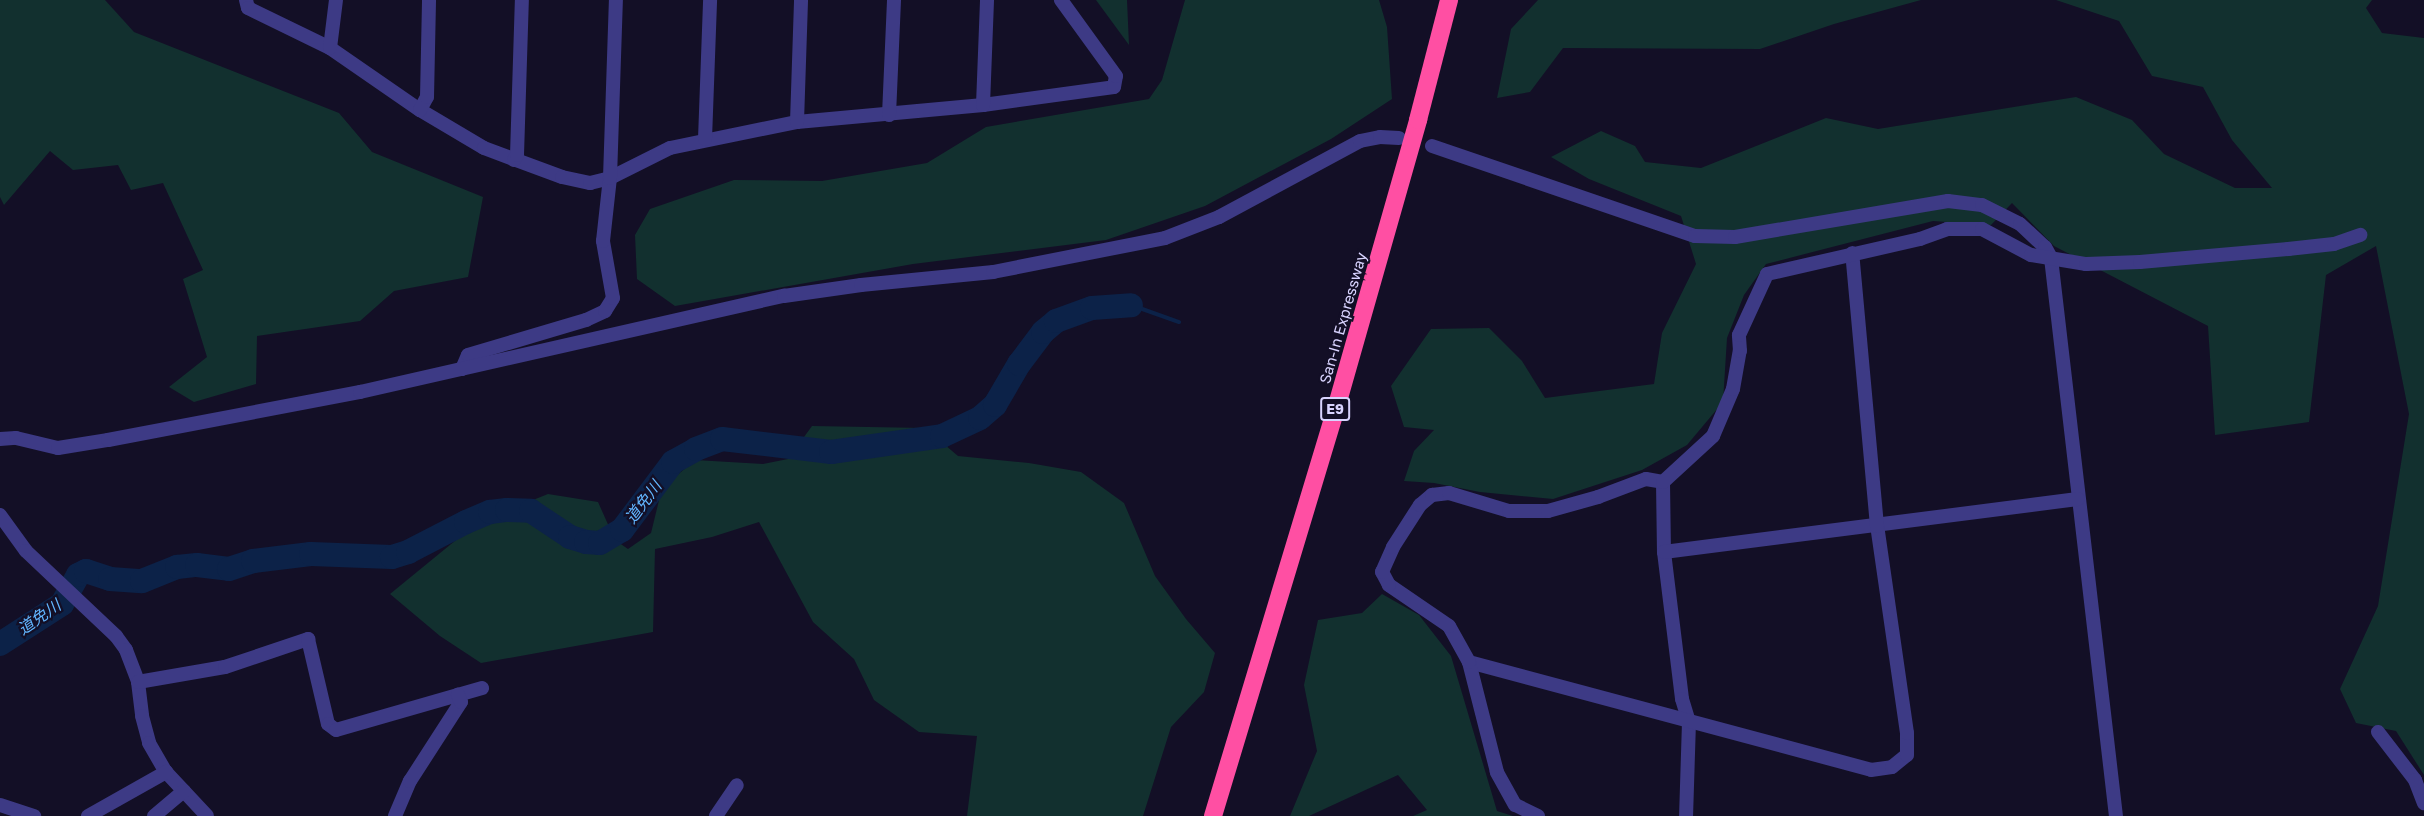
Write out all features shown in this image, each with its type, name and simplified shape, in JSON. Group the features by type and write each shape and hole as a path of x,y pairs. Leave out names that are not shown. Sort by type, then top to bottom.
{"highway":[{"name":"San-In Expressway","path":"1213,816 1338,401 1418,120 1449,0"}],"street":[{"path":"246,0 248,8 330,48 420,110 484,148 561,177 590,183 610,178 670,148 797,122 983,105 1113,87 1116,76 1061,0"},
{"path":"330,48 336,0"},
{"path":"420,110 427,97 429,0"},
{"path":"514,160 517,155 522,0"},
{"path":"462,369 468,356 586,320 605,311 613,298 603,241 610,178 616,0"},
{"path":"705,139 710,0"},
{"path":"797,122 801,0"},
{"path":"889,115 894,0"},
{"path":"983,105 987,0"},
{"path":"0,439 16,438 58,448 360,392 784,296 861,285 993,272 1165,238 1219,217 1360,141 1380,137 1399,138"},
{"path":"1432,146 1695,236 1735,237 1948,201 1982,205 2020,224 2045,247 2051,258 2116,816"},
{"path":"1686,816 1689,722 1682,699 1664,552 1663,482 1713,436 1733,389 1740,351 1739,335 1767,274 1920,239 1947,229 1982,229 2031,255 2086,264 2140,262 2334,244 2360,235"},
{"path":"1469,662 1871,770 1892,767 1907,755 1907,733 1877,526 1852,253"},
{"path":"1538,816 1515,805 1497,772 1469,662 1449,626 1389,585 1382,572 1394,547 1420,505 1432,495 1449,493 1509,511 1548,511 1598,497 1646,479 1663,482"},
{"path":"1664,552 2078,499"},
{"path":"0,515 26,551 116,636 126,650 138,682 142,716 149,743 166,772 207,816"},
{"path":"138,682 225,667 308,639 328,724 336,730 482,688"},
{"path":"395,816 410,781 461,702 458,695"},
{"path":"2378,732 2415,780 2424,803"},
{"path":"88,816 166,772"},
{"path":"716,816 737,785"},
{"path":"154,816 184,791"},
{"path":"0,805 34,816"}],"green space":[{"path":"0,0 105,0 134,32 339,113 372,152 483,197 468,277 394,291 360,321 257,336 256,384 194,402 169,387 207,357 183,279 203,270 163,183 131,190 118,165 73,170 50,151 4,205 0,197"},
{"path":"1096,0 1127,0 1129,45"},
{"path":"1185,0 1379,0 1387,27 1392,99 1331,139 1205,206 1106,240 913,264 675,306 637,279 635,235 650,209 734,180 822,181 927,163 986,127 1149,99 1162,80"},
{"path":"1538,0 1921,0 1834,24 1760,49 1563,48 1530,92 1497,98 1511,29"},
{"path":"2056,0 2372,0 2366,8 2382,33 2424,38 2424,775 2396,731 2356,723 2340,689 2378,606 2409,414 2376,246 2326,275 2309,422 2215,435 2208,326 2054,246 2012,203 1991,225 1933,221 1766,264 1744,295 1727,338 1723,402 1687,445 1642,470 1553,499 1480,492 1434,483 1404,481 1414,451 1434,430 1404,427 1391,386 1431,329 1489,328 1522,361 1545,398 1654,384 1662,333 1696,264 1681,216 1589,179 1551,157 1601,131 1635,146 1645,162 1701,168 1826,118 1878,129 2076,97 2132,120 2164,154 2235,188 2272,188 2232,140 2203,87 2152,76 2119,21"},
{"path":"812,426 925,428 958,456 1029,463 1081,472 1124,503 1155,576 1186,619 1215,653 1204,692 1171,727 1143,816 967,816 977,736 919,732 874,700 854,659 813,622 759,522 712,537 655,549 653,632 481,663 440,636 390,594 478,522 548,494 598,502 615,540 628,549 651,533 662,488 695,460 763,464 788,459"},
{"path":"1382,594 1419,615 1451,656 1497,811 1513,816 1413,816 1427,810 1398,775 1309,816 1290,816 1317,751 1304,685 1318,620 1362,613"}],"waterway":[{"path":"1131,305 1179,322"},
{"name":"道免川","path":"0,644 62,604 78,575 86,571 110,579 142,581 177,567 197,565 229,569 253,561 311,554 392,557 408,552 490,512 507,510 531,511 570,537 600,543 622,530 673,462 696,449 722,439 831,452 942,436 980,418 995,405 1019,364 1043,332 1056,321 1092,308 1131,305"}]}
